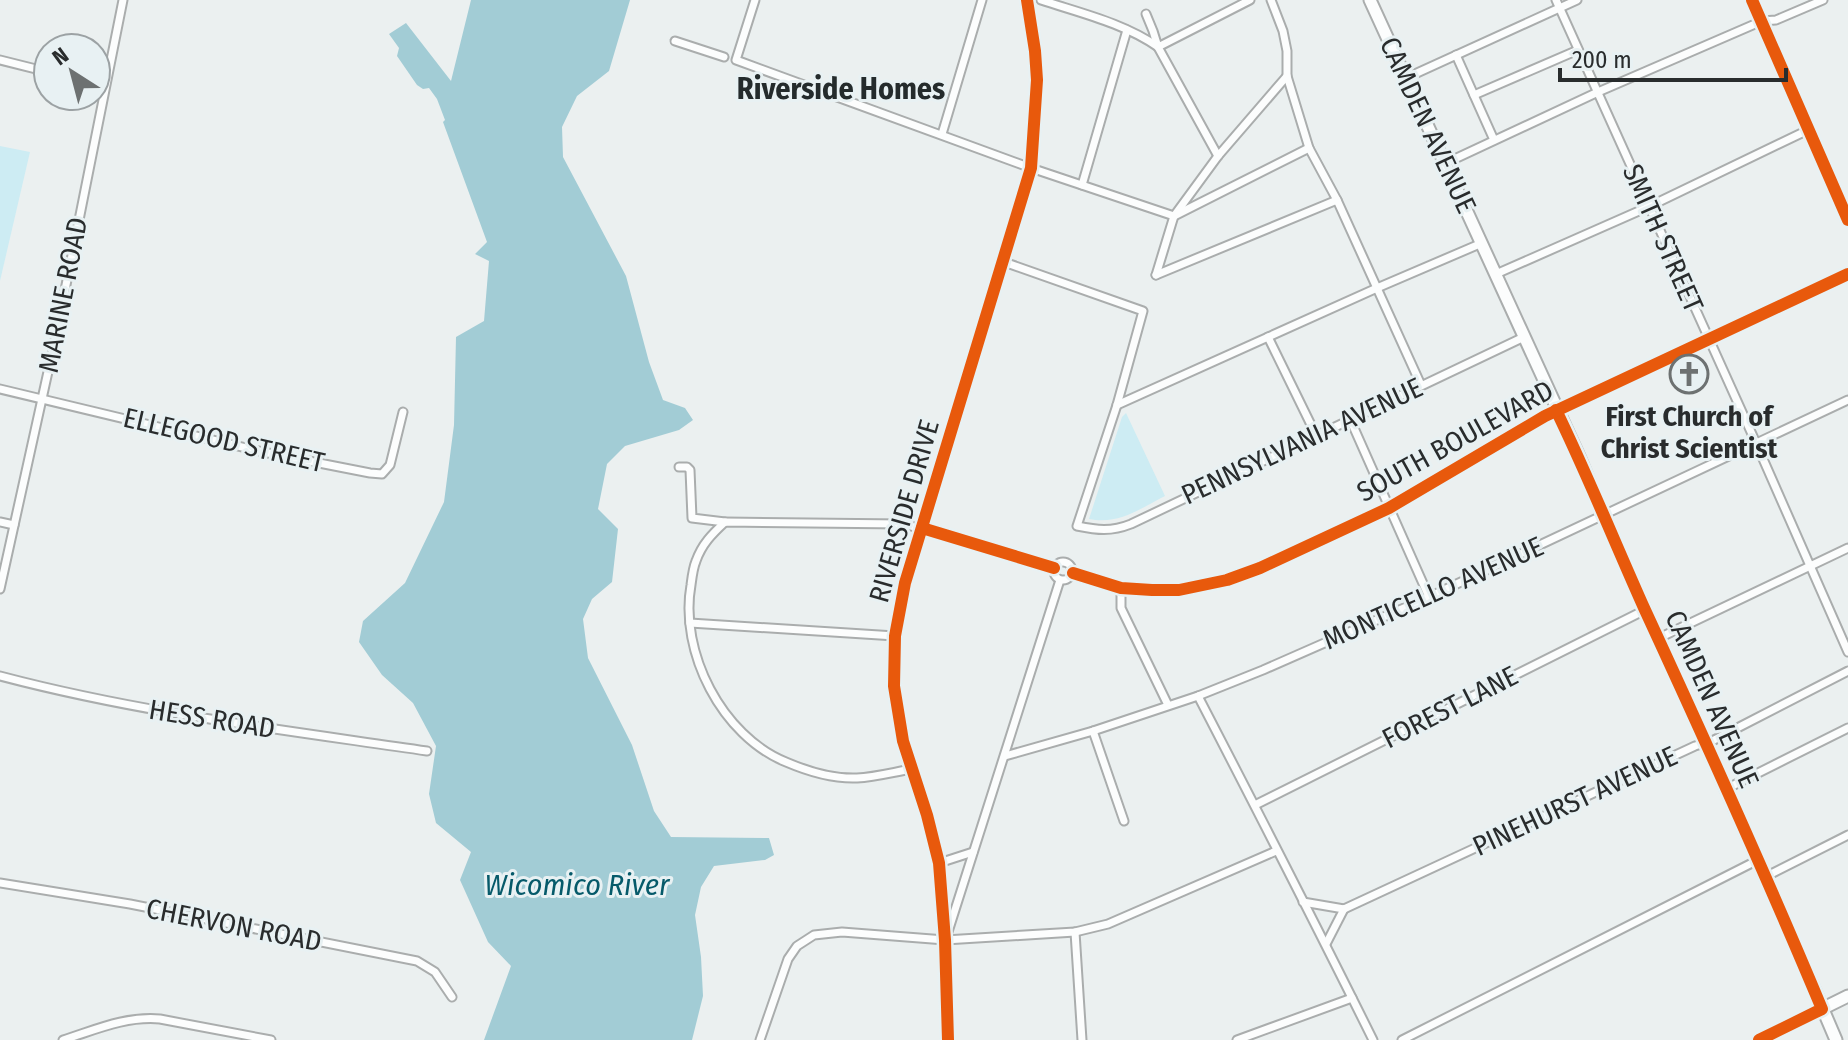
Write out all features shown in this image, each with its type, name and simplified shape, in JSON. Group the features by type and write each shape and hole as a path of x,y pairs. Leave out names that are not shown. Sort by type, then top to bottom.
{"street":[{"name":"MARINE ROAD","path":"112,56 123,0"},
{"path":"755,0 736,60 1031,168 1174,216 1309,148"},
{"path":"942,134 982,0"},
{"name":"RIVERSIDE DRIVE","path":"948,1040 939,863 903,741 894,686 895,636 905,583 1031,168 1037,80 1027,0"},
{"path":"1041,0 1127,30 1158,47"},
{"path":"1158,47 1250,0"},
{"path":"1271,0 1283,31 1287,76 1309,148 1337,200 1421,385"},
{"name":"CAMDEN AVENUE","path":"1370,0 1577,453 1836,1040"},
{"path":"1406,78 1558,4 1577,0"},
{"path":"1752,0 1848,220"},
{"path":"1446,163 1598,92 1762,21 1776,20 1823,0"},
{"name":"SMITH STREET","path":"1558,4 1848,652"},
{"path":"1146,14 1158,47 1218,156"},
{"path":"1082,185 1127,30"},
{"path":"675,41 724,57"},
{"path":"1474,95 1578,50"},
{"path":"1456,55 1494,140"},
{"path":"0,60 32,68"},
{"path":"1287,76 1218,156 1174,216 1156,275 1337,200"},
{"name":"MARINE ROAD","path":"0,589 43,398 101,112"},
{"path":"1496,274 1648,207 1808,130"},
{"path":"1117,405 1482,243"},
{"path":"1004,262 1143,311 1117,405"},
{"name":"SOUTH BOULEVARD","path":"1073,573 1121,588 1179,590 1227,580 1260,568 1389,508 1556,410 1848,274"},
{"path":"1268,337 1316,435"},
{"name":"PENNSYLVANIA AVENUE","path":"1117,405 1077,526 1100,531 1120,528 1524,337"},
{"name":"ELLEGOOD STREET","path":"0,389 263,452 382,474 390,465 403,412"},
{"name":"MONTICELLO AVENUE","path":"1005,756 1198,696 1263,670 1429,597 1848,400"},
{"path":"1350,419 1429,597"},
{"path":"679,467 690,470 692,518 725,522 904,524 1054,568"},
{"path":"0,522 14,525"},
{"path":"725,522 707,539 695,562 689,596 690,623 703,677 734,724 756,744 782,761 810,771 858,778 912,769"},
{"path":"1659,638 1848,548"},
{"path":"1066,562 1071,565 1073,573 1066,580 1060,580 1054,568 1058,563 1066,562"},
{"path":"945,940 1060,580"},
{"path":"1121,588 1121,608 1168,705"},
{"name":"FOREST LANE","path":"1255,805 1645,610"},
{"path":"690,623 895,636"},
{"name":"PINEHURST AVENUE","path":"1344,909 1681,752 1714,740 1848,671"},
{"name":"HESS ROAD","path":"0,676 99,700 427,751"},
{"path":"1198,696 1373,1040"},
{"path":"1726,789 1848,728"},
{"path":"1093,731 1124,821"},
{"path":"1765,877 1848,835"},
{"path":"760,1040 788,959 797,946 814,935 842,932 945,940 1075,932 1108,924 1276,851"},
{"path":"939,863 973,852"},
{"path":"1402,1040 1758,860"},
{"name":"CHERVON ROAD","path":"0,883 130,904 417,961 435,972 452,997"},
{"path":"1303,902 1344,909 1326,944"},
{"path":"1075,932 1082,1040"},
{"path":"1759,1040 1848,996"},
{"path":"1237,1040 1261,1036 1352,998"},
{"path":"63,1040 123,1020 142,1017 271,1040"}],"shaded area":[{"path":"0,146 30,152 0,281"},
{"path":"1126,413 1165,496 1119,518 1089,519 1122,417"}],"water":[{"name":"Wicomico River","path":"471,0 630,0 609,71 577,96 562,127 563,157 626,276 649,362 663,400 685,408 693,420 679,430 625,446 607,464 598,509 618,529 612,582 592,599 583,619 588,658 632,745 654,811 671,837 769,838 774,855 765,860 714,866 701,887 695,915 703,996 692,1040 484,1040 511,966 488,942 460,880 471,852 436,823 429,794 436,746 413,703 382,675 359,642 363,621 405,583 444,502 454,425 456,337 484,321 489,261 475,254 487,242 437,99 429,88 423,89 417,85 397,56 399,48 389,34 406,23 451,81"}],"cycle path":[{"path":"948,1040 939,863 903,741 894,686 895,636 905,583 1031,168 1037,80 1027,0"},
{"path":"1752,0 1848,220"},
{"path":"1073,573 1121,588 1179,590 1227,580 1260,568 1389,508 1545,416 1848,274"},
{"path":"1556,410 1822,1009 1759,1040"},
{"path":"922,528 1054,568"}],"place":[{"name":"First Church of Christ Scientist","path":"1689,374"}],"district":[{"name":"Riverside Homes","path":"841,89"}]}
